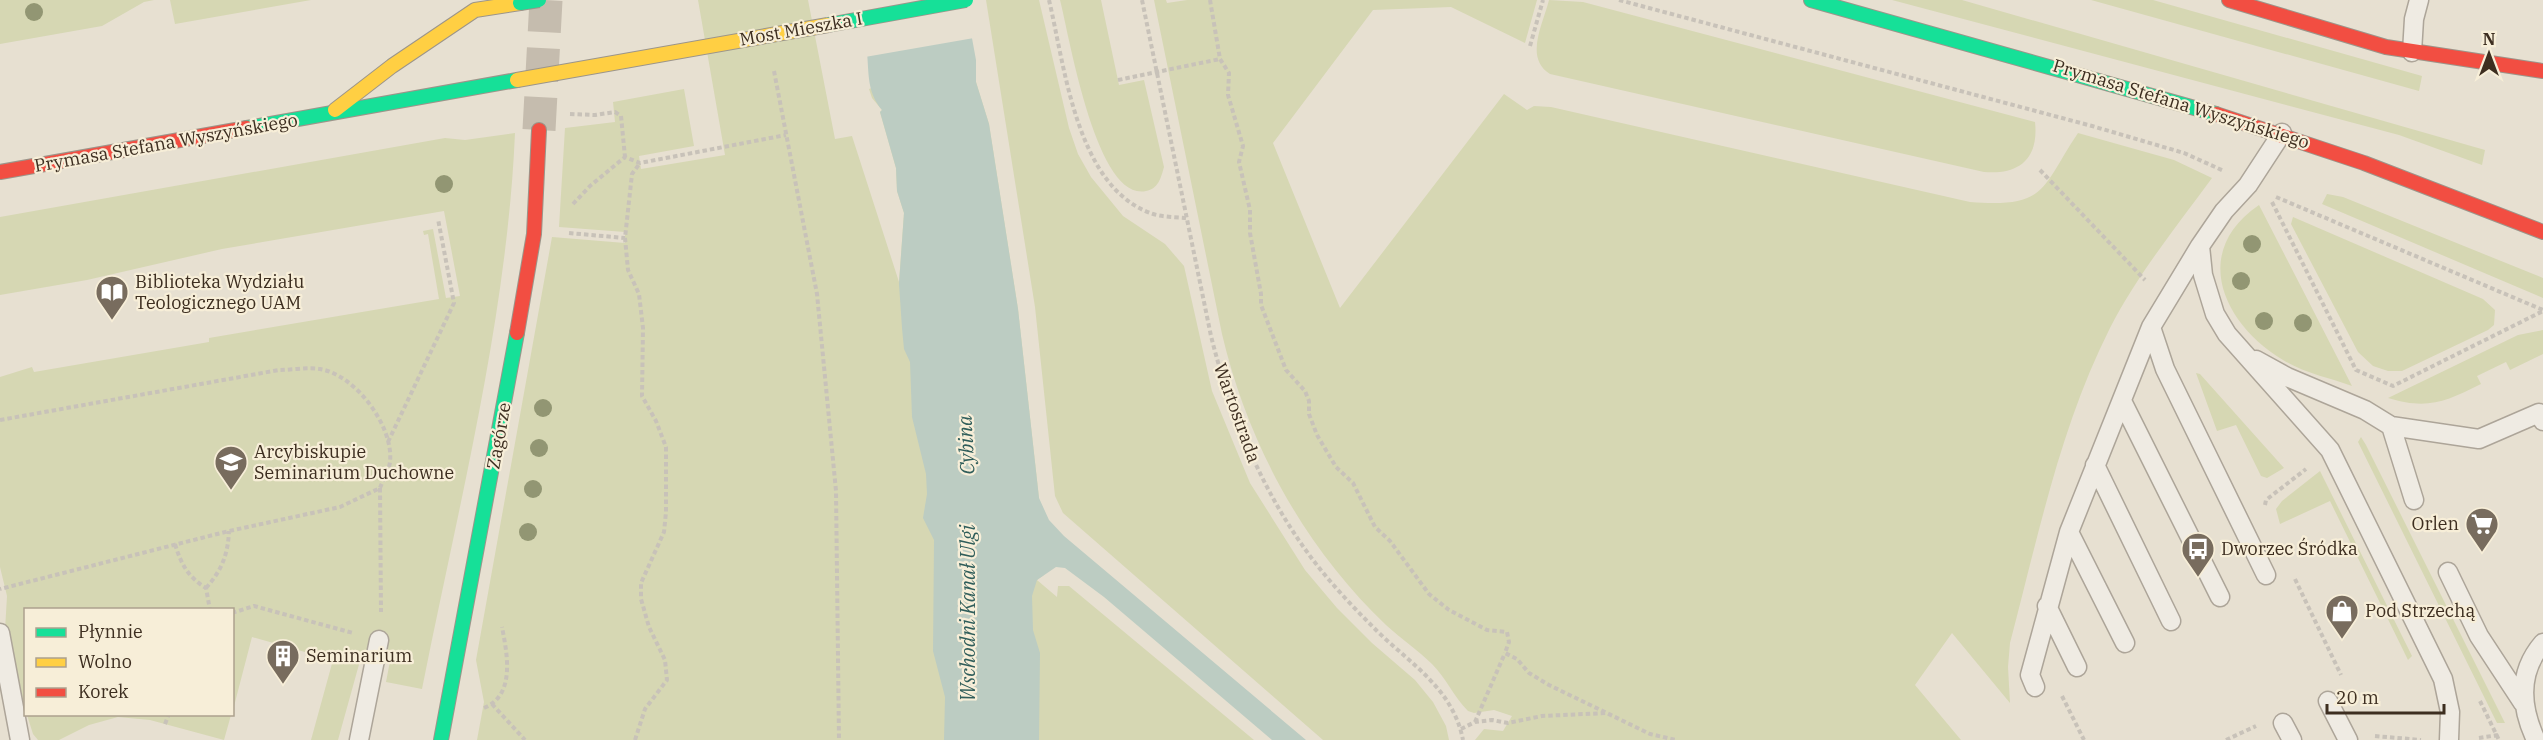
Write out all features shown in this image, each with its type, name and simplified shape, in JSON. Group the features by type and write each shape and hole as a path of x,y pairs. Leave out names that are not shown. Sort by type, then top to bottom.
{"street":[{"name":"Prymasa Stefana Wyszyńskiego","path":"331,113 392,66 476,10 539,0"},
{"name":"Most Mieszka I","path":"636,58 966,0"},
{"name":"Prymasa Stefana Wyszyńskiego","path":"1811,0 2070,70 2282,133 2457,195 2543,232"},
{"path":"2229,0 2412,52 2543,71"},
{"name":"Prymasa Stefana Wyszyńskiego","path":"0,172 636,58"},
{"name":"Zagórze","path":"441,740 500,437 534,234 539,130"}],"lane":[{"path":"2412,52 2414,19 2419,0"},
{"path":"2036,687 2030,675 2069,532 2151,327 2200,246 2224,211 2248,185 2282,133"},
{"path":"2200,246 2210,303 2227,334 2330,450 2443,679 2450,712 2449,740"},
{"path":"2151,327 2165,369 2266,575"},
{"path":"2236,344 2255,360 2287,377 2365,410 2391,426 2479,439 2539,413 2543,421"},
{"path":"2122,401 2220,597"},
{"path":"2391,426 2414,500"},
{"path":"2095,465 2171,621"},
{"path":"2069,532 2125,644"},
{"path":"2448,572 2479,636 2523,703 2536,740"},
{"path":"2047,606 2077,667"},
{"path":"0,633 20,740"},
{"path":"359,740 379,640"},
{"path":"2523,703 2530,658 2543,643"},
{"path":"2328,700 2348,740"},
{"path":"2283,723 2292,740"}],"path":[{"path":"1049,0 1076,111 1090,155 1114,190 1150,213 1186,218"},
{"name":"Wartostrada","path":"1142,0 1218,364 1233,411 1262,476 1313,559 1379,632 1434,682 1449,703 1461,729 1463,740"},
{"path":"1210,0 1220,59 1228,73 1228,95 1243,146 1239,162 1250,210 1250,232 1261,305 1286,370 1305,391 1309,401 1309,414 1317,435 1336,467 1353,483 1375,527 1390,541 1429,594 1449,610 1486,630 1507,632 1509,642 1475,722"},
{"path":"1530,46 1543,0"},
{"path":"1619,0 2184,153 2248,185"},
{"path":"1118,80 1220,59"},
{"path":"774,68 818,294 836,490 839,740"},
{"path":"595,115 615,112 621,116 625,157"},
{"path":"625,157 640,163 786,135"},
{"path":"534,234 556,232 572,205 590,186 625,157"},
{"path":"635,740 645,709 667,680 665,660 650,627 641,599 641,583 664,532 666,447 656,421 642,396 643,328 639,294 628,270 625,238 632,174 640,163"},
{"path":"2040,170 2166,302"},
{"path":"2268,194 2543,310 2393,386 2356,370 2268,194"},
{"path":"387,442 454,303 438,219"},
{"path":"580,234 625,238"},
{"path":"0,420 279,370 321,369 350,381 371,404 387,442 390,463 380,488 379,640 254,606 234,612"},
{"path":"0,589 175,544 340,507 380,488"},
{"path":"206,588 217,575 228,553 229,531"},
{"path":"175,544 181,564 194,581 206,588 210,608"},
{"path":"2294,577 2345,683"},
{"path":"1505,653 1517,659 1529,673 1549,685 1650,734 1676,740"},
{"path":"492,704 525,740"},
{"path":"1461,729 1475,722 1492,720 1508,723 1542,716 1609,713"},
{"path":"165,724 168,716"},
{"path":"2372,735 2422,740"}],"green space":[{"path":"0,0 154,0 144,2 102,26 0,44"},
{"path":"170,0 311,0 175,24"},
{"path":"698,0 808,0 835,139 852,136 899,282 904,213 897,191 896,168 880,112 882,110 872,98 869,89 973,48 976,82 989,124 1018,309 1039,498 1044,575 1037,580 1057,597 1058,586 1069,586 1254,740 477,740 484,702 476,660 552,237 625,243 625,232 559,227 565,128 615,122 613,102 684,89 694,146 639,156 641,169 725,155"},
{"path":"986,0 1039,0 1069,128 1078,154 1091,177 1123,216 1165,244 1184,266 1212,391 1250,483 1305,570 1337,608 1372,643 1415,680 1433,702 1446,726 1449,740 1323,740 1063,513 1055,496 1035,307"},
{"path":"1060,0 1101,0 1119,85 1144,80 1164,167 1158,182 1150,190 1128,187 1113,171 1099,144 1078,78"},
{"path":"1154,0 1166,0 1167,3 1187,0 1537,0 1525,43 1451,7 1373,10 1273,143 1340,308 1504,94 1527,110 1534,106 1551,107 1970,202 1996,203 2029,197 2048,181 2078,133 2174,160 2212,178 2132,289 2110,328 2077,404 2052,483 2010,643 2008,667 2010,703 1952,633 1915,685 1961,740 1475,740 1484,729 1503,731 1512,716 1494,710 1474,713 1468,711 1432,664 1386,625 1356,595 1329,562 1283,492 1247,415 1222,334"},
{"path":"1549,0 1583,2 2035,122 2034,146 2030,155 2017,167 2007,171 1984,172 1550,74 1542,67 1537,50"},
{"path":"1892,0 1962,0 2485,150 2482,165 2399,135"},
{"path":"2091,0 2153,0 2422,76 2419,91"},
{"name":"Arcybiskupie Seminarium Duchowne","path":"515,133 510,203 492,343 422,689 386,682 391,656 363,650 338,740 311,740 333,660 252,637 234,706 234,608 24,608 24,703 5,630 7,596 0,567 0,377 32,367 34,372 209,342 209,338 439,299 428,234 424,235 423,231 433,229 446,298 460,296 444,211 222,249 87,280 0,295 0,217 445,138 465,140"},
{"path":"2327,194 2343,197 2543,278 2543,298 2322,204"},
{"path":"2259,205 2352,386 2308,372 2283,360 2262,345 2244,327 2231,308 2223,287 2220,265 2225,244 2238,224"},
{"path":"2293,217 2483,299 2495,310 2494,325 2402,371 2388,371 2373,366 2358,352 2291,224"},
{"path":"2543,330 2543,354 2510,370 2506,362 2477,376 2481,384 2446,400 2425,404 2388,398 2518,335"},
{"path":"2196,373 2200,374 2284,468 2267,478 2261,476 2236,425 2217,431"},
{"path":"2361,437 2505,723 2497,723 2358,442"},
{"path":"2320,471 2412,656 2408,660 2330,501 2280,524 2276,509 2282,501"},
{"path":"28,716 231,716 224,740 150,720 118,717 89,725 59,740 38,740 33,734"}],"water":[{"path":"965,0 976,60 976,82 989,124 1018,309 1039,498 1049,520 1064,536 1306,740 1272,740 1104,597 1065,568 1056,567 1037,580 1032,596 1033,630 1040,653 1039,740 944,740 945,697 933,651 934,540 923,518 927,494 926,474 912,417 910,362 904,349 902,328 899,284 904,213 897,191 896,168 880,112 882,110 871,90 867,52"}],"pier":[{"path":"847,0 968,0 974,38 865,57"}],"tunnel":[{"path":"539,130 546,0"}],"traffic: fast":[{"path":"520,3 539,0"},
{"path":"828,25 966,0"},
{"path":"1811,0 2216,114"},
{"path":"247,128 517,80"},
{"path":"441,740 517,333"}],"traffic: slow":[{"path":"335,110 392,66 475,10 520,3"},
{"path":"517,80 828,25"}],"traffic: jam":[{"path":"2229,0 2386,47 2543,71"},
{"path":"2216,114 2364,163 2543,232"},
{"path":"0,172 247,128"},
{"path":"517,333 534,234 539,130"}],"place":[{"name":"Biblioteka Wydziału Teologicznego UAM","path":"112,321"},
{"name":"Arcybiskupie Seminarium Duchowne","path":"231,491"},
{"name":"Orlen","path":"2482,553"},
{"name":"Dworzec Śródka","path":"2198,578"},
{"name":"Pod Strzechą","path":"2342,640"},
{"name":"Seminarium","path":"283,685"}],"water label":[{"name":"Cybina","path":"966,445"},
{"name":"Wschodni Kanał Ulgi","path":"968,613"}]}
